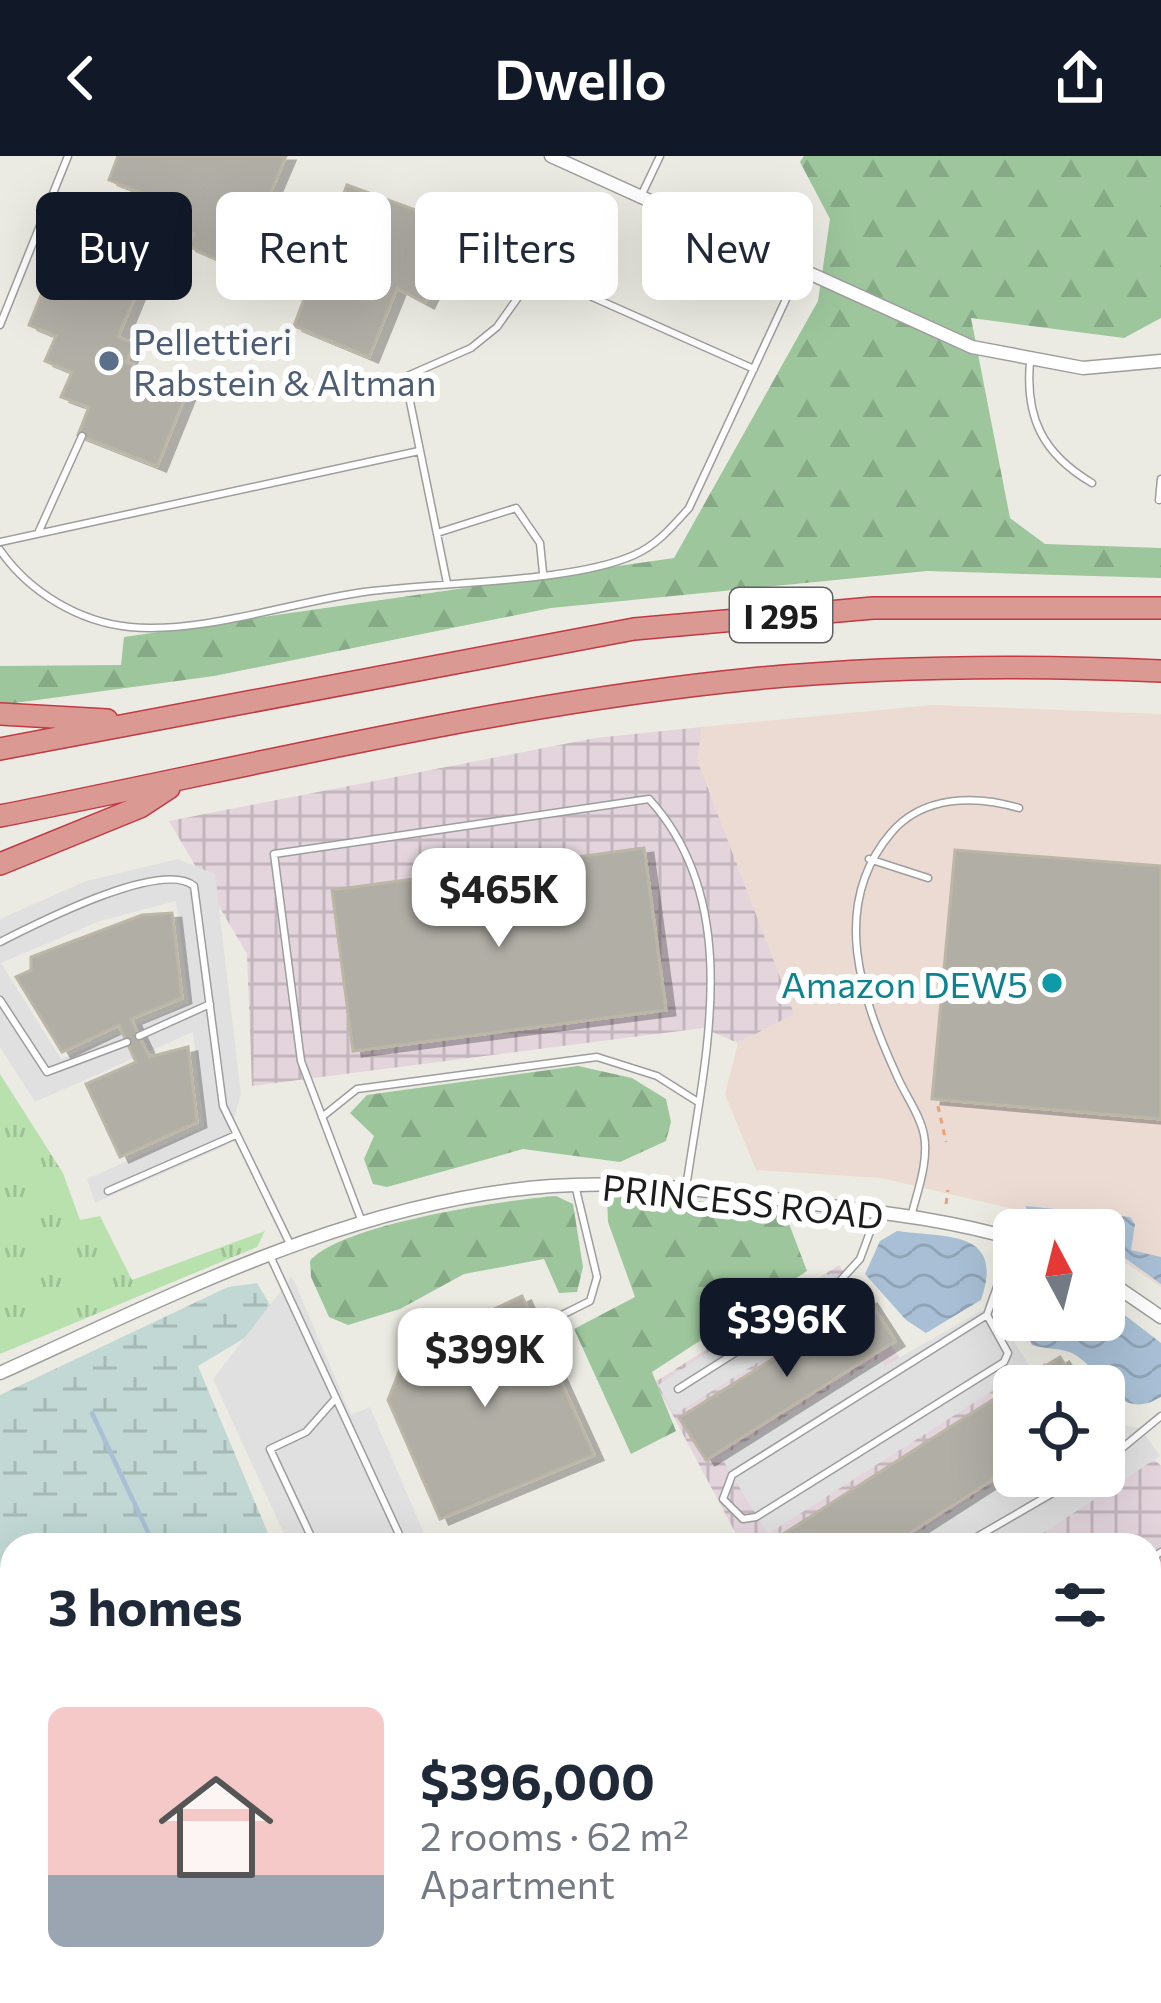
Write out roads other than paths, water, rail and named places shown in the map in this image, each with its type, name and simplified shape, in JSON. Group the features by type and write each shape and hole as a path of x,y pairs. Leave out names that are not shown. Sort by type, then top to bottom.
{"highway":[{"name":"I 295","path":"0,749 634,629 873,608 1161,608"},
{"name":"I 295","path":"0,816 572,704 750,680 922,668 1161,671"},
{"path":"0,714 123,723"},
{"path":"0,864 140,807 181,781"}],"street":[{"path":"551,156 640,198"},
{"path":"813,275 972,347 1030,362 1083,368 1161,361"},
{"name":"PRINCESS ROAD","path":"0,1372 269,1254 362,1222 452,1199 575,1185 686,1187 911,1217 993,1235"},
{"path":"1125,1292 1161,1317"}],"lane":[{"path":"0,325 68,156"},
{"path":"640,198 660,156"},
{"path":"447,583 405,377 471,348 497,327 536,272 754,370"},
{"path":"419,451 37,533 0,546 22,576 61,605 128,627 166,626 634,556 664,537 688,508 786,300"},
{"path":"1030,362 1029,405 1035,426 1055,457 1092,483"},
{"path":"37,533 82,436"},
{"path":"1159,500 1161,479"},
{"path":"436,533 516,508 540,543 543,573"},
{"path":"911,1217 925,1138 888,1056 855,935 855,900 869,859 899,823 950,800 983,797 1019,808"},
{"path":"362,1222 301,1061 274,854 650,799 675,827 700,897 715,989 686,1187"},
{"path":"869,859 928,878"},
{"path":"0,942 87,900 184,878 197,893 223,1106 291,1246"},
{"path":"0,1000 47,1072 127,1042"},
{"path":"140,1036 210,1004"},
{"path":"322,1117 357,1089 597,1057 657,1076 698,1102"},
{"path":"108,1191 236,1135"},
{"path":"550,1321 590,1300 597,1277 575,1185"},
{"path":"678,1389 827,1294 860,1259 877,1213"},
{"path":"269,1254 398,1533"},
{"path":"987,1315 1008,1353 1004,1362 757,1517 743,1519 730,1510 723,1499 731,1475 987,1315 993,1298"},
{"path":"309,1533 270,1449 306,1432 336,1398"},
{"path":"1125,1446 1161,1416"},
{"path":"984,1533 1046,1497"}],"water":[{"path":"1125,1216 1135,1224 1131,1250 1161,1257 1161,1284 1125,1258"},
{"path":"897,1231 953,1237 979,1249 986,1277 981,1300 926,1333 906,1320 865,1274 880,1241"},
{"path":"1125,1315 1161,1343 1161,1397 1133,1404 1125,1400 1125,1365 1087,1365 1072,1353 1030,1341 1125,1341"}],"waterway":[{"path":"92,1413 148,1533"}],"place":[{"name":"Pellettieri Rabstein & Altman","path":"109,361"},
{"name":"Amazon DEW5","path":"1052,983"}]}
